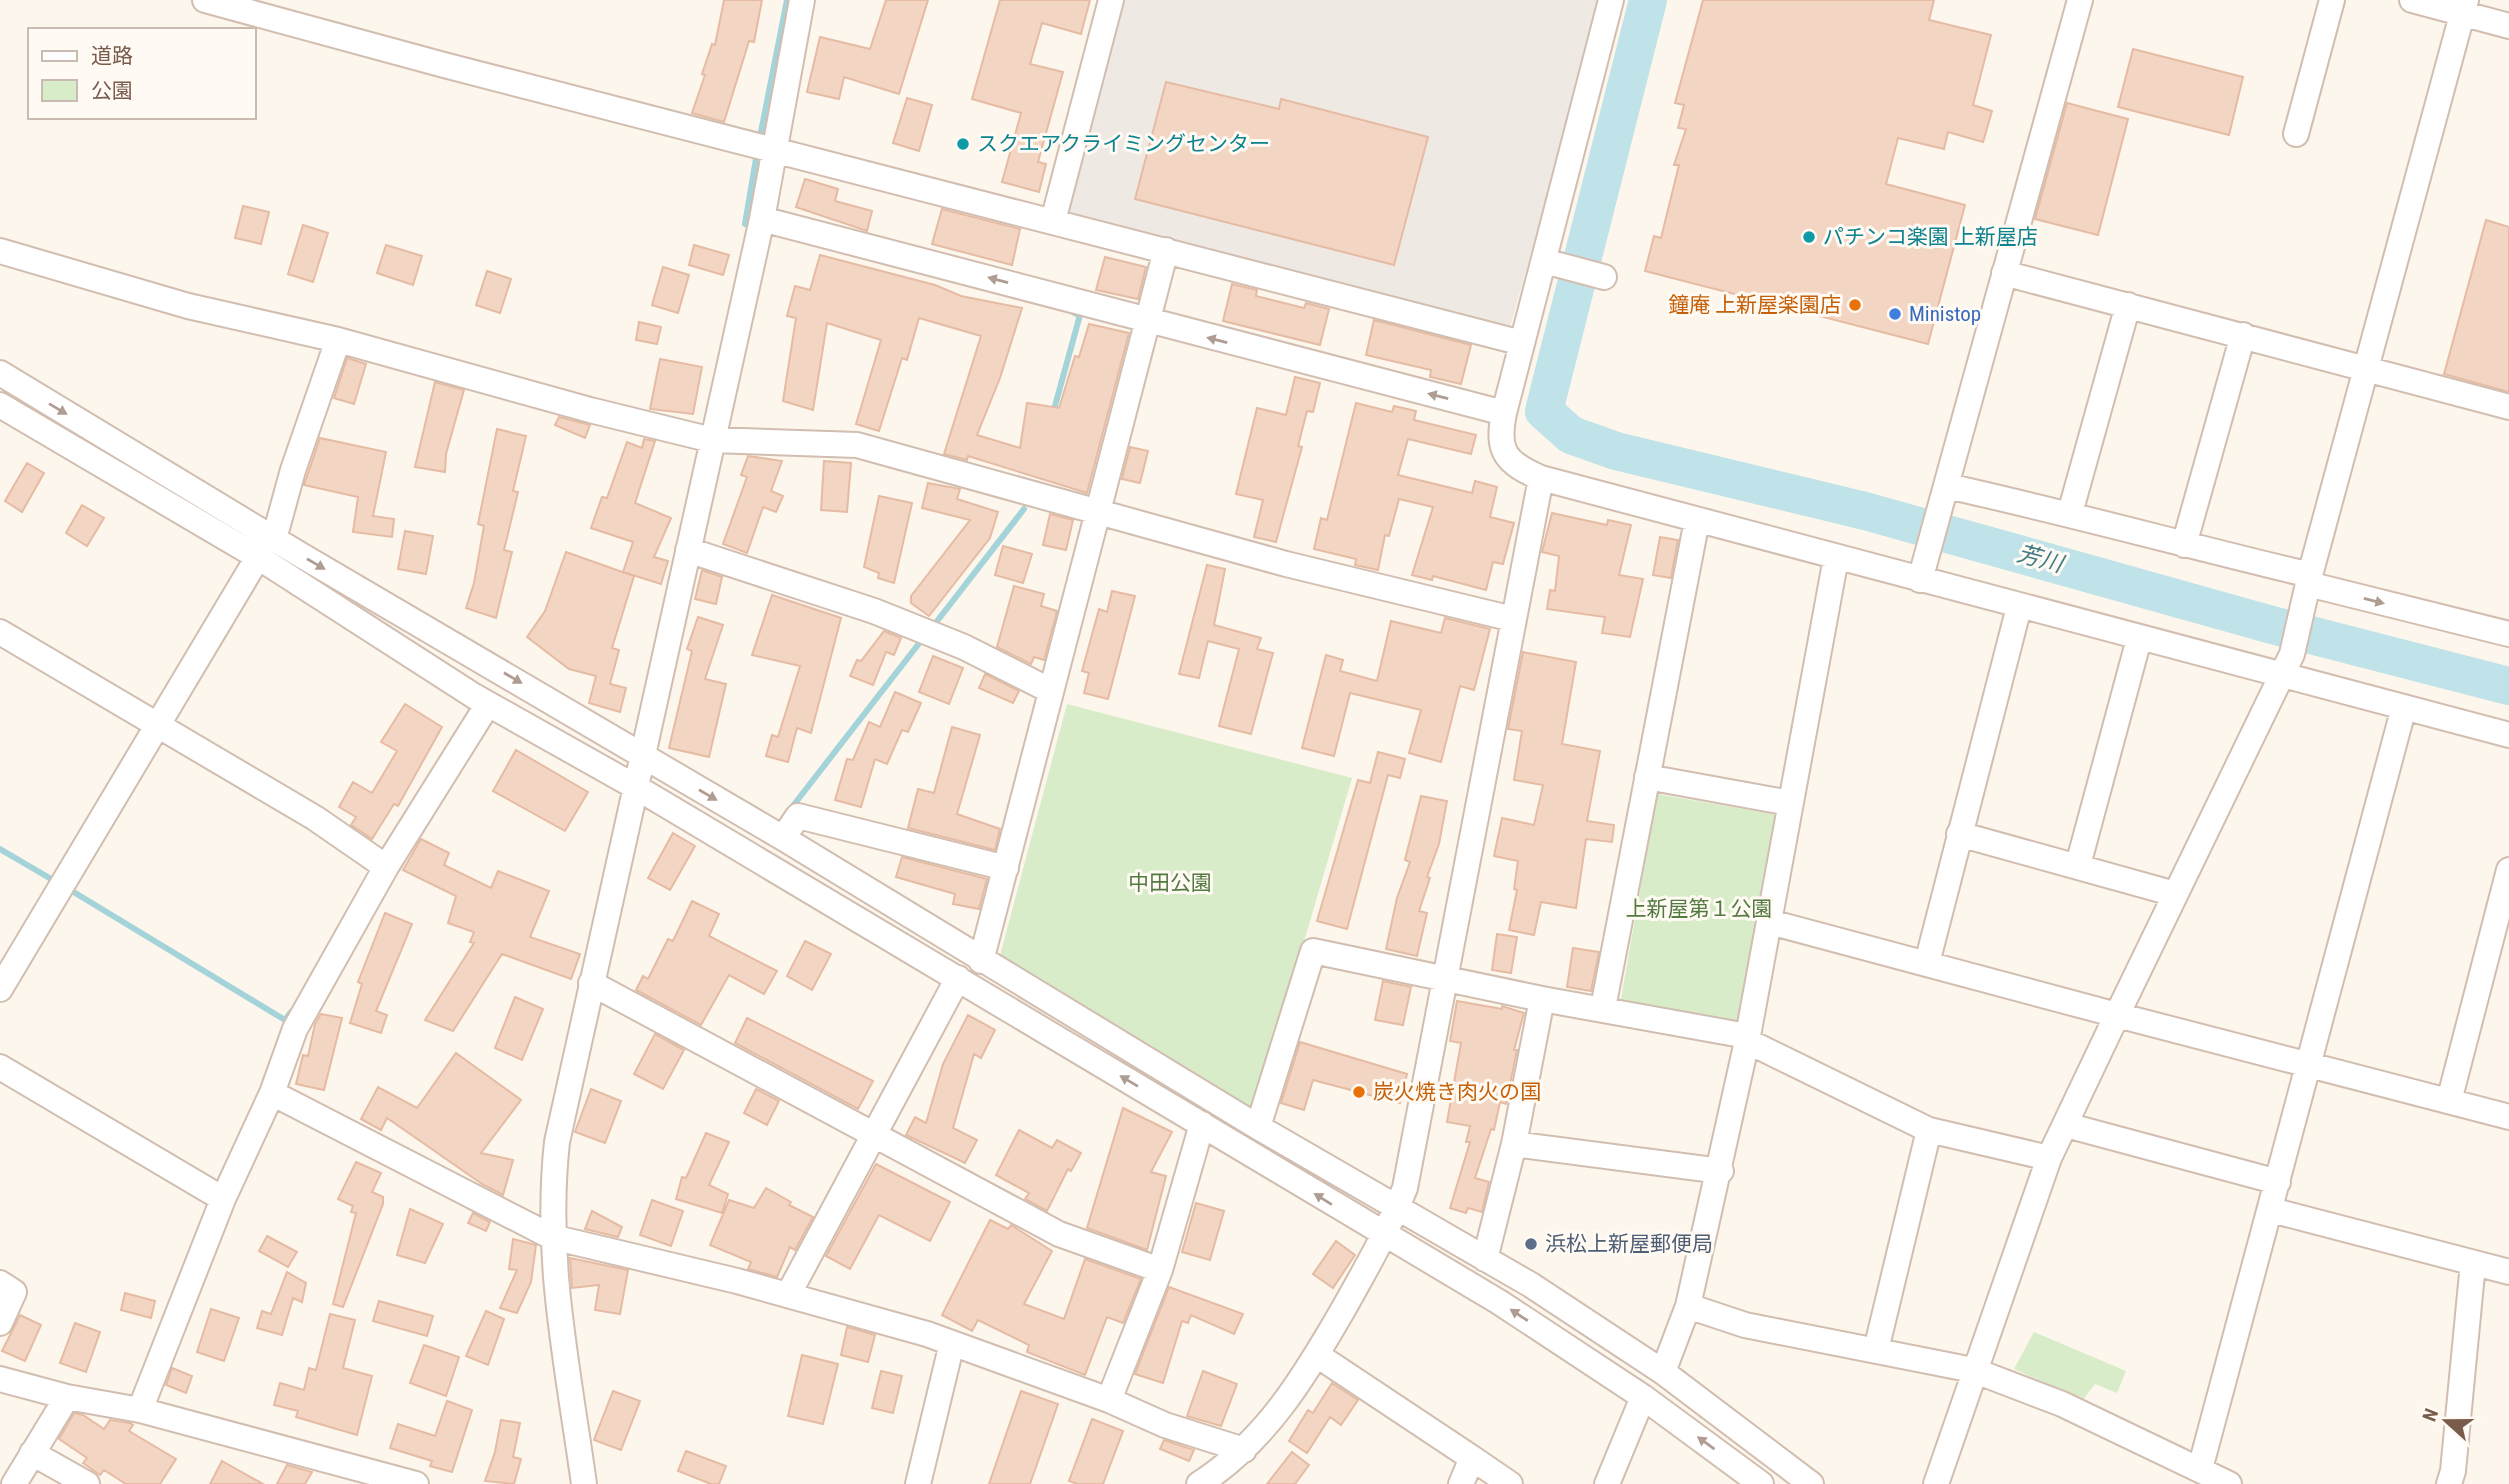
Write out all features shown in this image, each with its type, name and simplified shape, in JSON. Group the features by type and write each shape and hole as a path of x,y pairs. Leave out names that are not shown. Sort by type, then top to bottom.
{"street":[{"path":"205,0 1522,343"},
{"path":"584,1484 561,1331 552,1237 557,1142 762,219 802,0"},
{"path":"1053,221 1111,0"},
{"path":"1612,0 1549,262 1522,343 1504,413 1500,437 1503,451 1514,464 1541,478 1836,558 1923,573 2019,607 2139,639 2287,664 2404,707 2509,736"},
{"path":"1923,573 2080,0"},
{"path":"2296,135 2332,0"},
{"path":"2412,0 2464,7 2509,26"},
{"path":"1936,1484 1973,1370 2049,1158 2287,664 2464,7"},
{"path":"762,219 1504,413"},
{"path":"981,961 1166,250"},
{"path":"0,251 188,306 338,340 590,410 712,440 857,446 1286,564 1513,619"},
{"path":"1549,262 1604,277"},
{"path":"2004,273 2509,407"},
{"path":"2070,513 2128,305"},
{"path":"2184,545 2242,335"},
{"path":"0,989 266,548 338,340"},
{"path":"0,373 266,548 488,704 634,786 1202,1124 1384,1236 1499,1302 1643,1396 1761,1484"},
{"path":"0,405 266,548 642,756 783,838 981,961 1485,1259 1663,1372 1811,1484"},
{"path":"1199,1484 1244,1450 1275,1417 1317,1355 1384,1236 1396,1208 1410,1165 1541,478"},
{"path":"1945,494 2070,513 2308,584 2509,634"},
{"path":"1604,1008 1697,520"},
{"path":"688,550 874,611 941,638 1051,691"},
{"path":"1663,1372 1688,1306 1721,1171 1770,922 1836,558"},
{"path":"1927,963 2019,607"},
{"path":"0,632 315,818 386,867"},
{"path":"2078,865 2139,639"},
{"path":"140,1410 223,1199 272,1093 295,1029 386,867 488,704"},
{"path":"2200,1469 2404,707"},
{"path":"1647,777 1790,803"},
{"path":"783,838 798,816 1006,868"},
{"path":"1959,834 2175,894"},
{"path":"2449,1101 2509,870"},
{"path":"1770,922 2509,1117"},
{"path":"1258,1127 1313,951 1445,980 1604,1008 1747,1038 1929,1130 2049,1158"},
{"path":"788,1295 958,978"},
{"path":"592,983 1059,1234 1160,1270"},
{"path":"1485,1259 1514,1143 1542,999"},
{"path":"0,1066 223,1199"},
{"path":"272,1093 552,1237 788,1295 952,1343 1109,1400 1165,1425 1244,1450"},
{"path":"1109,1400 1160,1270 1202,1124"},
{"path":"2066,1125 2278,1182"},
{"path":"1876,1350 1929,1130"},
{"path":"1514,1143 1721,1171"},
{"path":"2271,1210 2509,1272"},
{"path":"2449,1484 2453,1471 2473,1263"},
{"path":"0,1283 14,1292 0,1323"},
{"path":"1688,1306 1745,1325 1973,1370 2062,1404 2226,1483"},
{"path":"918,1484 952,1343"},
{"path":"1317,1355 1510,1484"},
{"path":"0,1379 67,1397 140,1410 407,1483"},
{"path":"1607,1484 1643,1396"},
{"path":"13,1484 67,1397"},
{"path":"32,1453 87,1484"},
{"path":"1461,1484 1472,1458"}],"shaded area":[{"path":"1117,0 1599,0 1601,3 1509,331 1061,213"}],"green space":[{"name":"中田公園","path":"1067,704 1352,778 1253,1115 998,963"},
{"name":"上新屋第１公園","path":"1657,794 1778,815 1741,1025 1620,1004"},
{"path":"2034,1332 2126,1371 2117,1393 2095,1384 2083,1400 2014,1369"}],"building":[{"path":"724,0 762,0 754,42 749,41 724,122 692,113 712,44 715,45"},
{"path":"886,0 928,0 899,94 844,77 839,99 807,92 820,37 870,49"},
{"path":"1000,0 1090,0 1081,34 1042,23 1030,64 1063,72 1038,162 1046,164 1039,192 1002,182 1021,113 972,99"},
{"path":"1703,0 1934,0 1929,20 1991,35 1973,105 1992,111 1983,142 1948,132 1944,149 1898,138 1886,184 1965,205 1928,344 1645,271 1654,236 1661,238 1679,165 1674,165 1686,129 1678,128 1684,105 1675,103"},
{"path":"2133,49 2243,77 2229,135 2118,107"},
{"path":"1166,82 1279,109 1281,99 1428,137 1394,265 1135,199"},
{"path":"907,98 932,105 919,151 893,143"},
{"path":"2067,103 2128,119 2098,235 2035,219"},
{"path":"805,179 838,189 835,201 872,211 867,231 796,207"},
{"path":"243,206 269,212 261,244 235,238"},
{"path":"942,209 1020,229 1012,265 932,244"},
{"path":"2486,220 2509,227 2509,392 2444,374"},
{"path":"303,225 328,233 313,282 288,274"},
{"path":"386,245 422,256 413,285 377,273"},
{"path":"694,245 729,255 723,275 689,265"},
{"path":"820,255 935,285 961,296 1022,308 1000,378 977,435 1020,448 1027,403 1059,408 1075,356 1079,357 1089,324 1129,333 1087,493 968,456 967,460 944,454 981,336 919,318 907,360 902,358 879,431 856,424 881,340 827,323 813,410 783,401 796,318 787,316 795,286 810,290"},
{"path":"1105,257 1146,267 1138,299 1096,290"},
{"path":"663,267 689,275 678,313 652,305"},
{"path":"487,271 511,279 500,313 476,305"},
{"path":"1232,284 1257,290 1256,296 1304,308 1306,303 1329,309 1320,345 1223,321"},
{"path":"1374,320 1471,345 1461,384 1430,377 1431,370 1366,355"},
{"path":"639,322 661,327 657,344 636,340"},
{"path":"347,358 366,364 354,404 334,398"},
{"path":"660,359 702,367 693,414 650,409"},
{"path":"1295,377 1320,383 1313,412 1307,411 1298,446 1302,447 1276,542 1254,537 1263,500 1236,494 1257,408 1286,415"},
{"path":"435,382 464,390 446,454 445,472 415,467"},
{"path":"1356,403 1392,412 1394,406 1416,411 1414,420 1476,435 1471,454 1408,439 1398,475 1472,493 1475,481 1497,487 1490,517 1514,523 1503,564 1493,562 1486,590 1433,576 1432,580 1412,575 1433,507 1399,499 1389,536 1385,535 1378,570 1355,565 1356,559 1314,549 1321,518 1327,520"},
{"path":"559,417 590,425 585,438 555,425"},
{"path":"497,429 526,436 513,491 518,492 504,550 512,552 496,618 466,608 474,583 484,526 478,524"},
{"path":"320,438 386,452 373,516 394,519 392,537 353,532 358,497 304,485"},
{"path":"644,439 655,441 635,503 671,518 654,557 668,561 661,584 623,572 633,542 591,528 602,497 607,498 627,442 642,448"},
{"path":"1130,447 1148,451 1140,483 1122,479"},
{"path":"748,456 782,461 771,491 783,496 776,512 763,507 747,553 723,544 747,477 741,475"},
{"path":"824,461 851,463 847,512 821,510"},
{"path":"27,463 44,473 22,512 5,501"},
{"path":"928,483 960,489 957,499 998,512 990,538 929,616 911,603 911,596 970,520 922,508"},
{"path":"879,496 912,503 894,583 878,578 879,573 864,567"},
{"path":"82,505 104,518 87,546 66,533"},
{"path":"1552,513 1607,525 1608,520 1631,525 1619,575 1643,579 1630,637 1602,633 1605,617 1547,609 1550,590 1555,591 1559,556 1542,552"},
{"path":"1050,514 1073,520 1066,550 1043,545"},
{"path":"405,531 433,536 426,574 398,569"},
{"path":"1660,537 1678,540 1671,578 1653,575"},
{"path":"1003,546 1032,554 1023,583 995,575"},
{"path":"566,552 634,576 612,648 619,650 610,684 626,688 620,712 589,703 596,676 569,669 527,637 545,611"},
{"path":"1207,565 1225,569 1214,625 1261,638 1257,649 1273,653 1251,734 1219,726 1239,649 1208,641 1199,678 1179,674"},
{"path":"702,570 722,577 716,604 695,599"},
{"path":"1014,586 1044,594 1041,606 1057,611 1044,660 1034,657 1031,664 997,647"},
{"path":"1112,591 1135,596 1108,699 1084,693 1089,673 1082,671 1099,609 1107,612"},
{"path":"772,595 841,618 811,733 797,728 788,762 766,756 772,735 778,737 800,666 752,655"},
{"path":"698,617 723,625 705,679 726,684 709,757 669,748 692,651 687,649"},
{"path":"1445,618 1490,629 1474,690 1460,686 1441,762 1409,753 1421,710 1350,693 1334,756 1302,748 1326,655 1343,660 1340,671 1377,681 1391,621 1441,633"},
{"path":"884,631 901,638 894,655 886,652 873,685 850,676 857,660 861,661"},
{"path":"1523,652 1576,662 1562,744 1600,751 1587,821 1614,825 1612,842 1586,839 1576,908 1541,902 1534,935 1509,930 1517,890 1514,889 1518,861 1494,856 1502,818 1534,825 1543,785 1514,780 1522,731 1508,729"},
{"path":"933,656 963,668 949,704 919,692"},
{"path":"985,674 1019,691 1013,703 979,688"},
{"path":"895,692 921,703 908,732 902,730 887,764 875,759 861,807 835,800 847,759 853,760 869,722 880,727"},
{"path":"405,704 442,727 398,806 394,804 372,839 351,825 356,817 339,807 353,782 372,793 397,751 381,742"},
{"path":"952,727 980,735 957,814 1000,829 995,850 908,828 918,789 934,793"},
{"path":"516,750 588,792 565,831 493,791"},
{"path":"1378,752 1405,759 1400,778 1388,775 1347,929 1317,921 1358,780 1370,783"},
{"path":"1421,796 1447,801 1439,844 1419,911 1427,913 1417,956 1386,949 1397,898 1410,862 1405,860"},
{"path":"673,833 695,846 670,890 648,878"},
{"path":"421,839 449,853 444,865 491,888 498,871 549,891 530,937 580,954 571,979 502,954 453,1031 425,1020 474,943 470,942 474,932 448,923 456,896 403,870"},
{"path":"902,857 987,879 979,909 953,904 955,894 896,877"},
{"path":"692,901 719,914 709,936 777,971 764,994 729,975 701,1025 636,990 643,976 648,979 668,939 673,941"},
{"path":"385,913 412,924 376,1011 387,1015 381,1033 350,1023 362,984 358,982"},
{"path":"1497,934 1517,937 1511,973 1492,970"},
{"path":"805,941 831,954 812,990 787,976"},
{"path":"1573,948 1599,952 1591,991 1567,987"},
{"path":"1383,981 1411,987 1403,1025 1375,1020"},
{"path":"515,997 543,1009 522,1060 495,1048"},
{"path":"1457,1001 1502,1009 1502,1006 1524,1013 1514,1050 1517,1050 1506,1104 1500,1102 1494,1130 1491,1129 1475,1178 1489,1182 1482,1212 1468,1208 1466,1213 1450,1208 1470,1142 1466,1142 1470,1126 1447,1122 1461,1043 1450,1041"},
{"path":"321,1014 342,1018 324,1090 296,1084 303,1055 308,1056 315,1024"},
{"path":"968,1015 995,1030 981,1058 974,1054 953,1128 977,1140 965,1163 906,1135 915,1117 926,1123 943,1064"},
{"path":"747,1018 873,1081 858,1109 735,1043"},
{"path":"655,1034 684,1050 663,1089 634,1074"},
{"path":"1300,1042 1407,1074 1400,1103 1313,1080 1304,1110 1281,1103"},
{"path":"456,1053 521,1100 481,1153 513,1160 503,1195 482,1184 387,1118 381,1130 361,1119 378,1087 417,1108"},
{"path":"591,1089 621,1101 605,1143 575,1132"},
{"path":"756,1089 779,1101 767,1125 744,1113"},
{"path":"1123,1108 1172,1132 1151,1172 1166,1176 1147,1250 1087,1228"},
{"path":"1019,1130 1052,1148 1057,1140 1081,1153 1071,1171 1068,1169 1047,1211 1025,1199 1029,1193 996,1175"},
{"path":"706,1133 729,1142 709,1185 728,1194 722,1213 676,1199 682,1177 686,1178"},
{"path":"356,1162 381,1173 372,1192 383,1197 383,1204 343,1307 333,1304 356,1213 351,1212 353,1206 338,1199"},
{"path":"876,1164 950,1202 930,1241 879,1215 850,1269 826,1256"},
{"path":"766,1188 791,1202 789,1205 813,1217 795,1250 790,1247 777,1277 748,1269 751,1262 710,1245 729,1200 754,1208"},
{"path":"652,1200 683,1211 671,1246 640,1235"},
{"path":"1196,1203 1224,1211 1210,1260 1182,1252"},
{"path":"410,1209 443,1224 425,1263 397,1255"},
{"path":"592,1211 622,1227 618,1237 585,1229"},
{"path":"473,1213 490,1222 486,1231 468,1223"},
{"path":"990,1220 1008,1229 1011,1225 1052,1251 1024,1304 1064,1319 1085,1259 1141,1279 1123,1323 1107,1317 1085,1375 1027,1352 1029,1345 978,1320 972,1331 942,1315"},
{"path":"267,1236 297,1252 288,1267 259,1251"},
{"path":"513,1239 536,1245 531,1282 517,1313 500,1308 517,1270 509,1269"},
{"path":"1336,1241 1355,1255 1333,1288 1313,1274"},
{"path":"570,1258 628,1270 620,1314 595,1310 599,1285 572,1288"},
{"path":"287,1272 306,1283 302,1302 293,1298 282,1335 257,1328 262,1311 271,1314"},
{"path":"1169,1287 1243,1314 1234,1334 1191,1315 1188,1323 1182,1321 1163,1383 1135,1374"},
{"path":"125,1293 155,1301 151,1318 121,1310"},
{"path":"379,1301 433,1316 427,1336 373,1321"},
{"path":"211,1309 239,1318 224,1361 197,1352"},
{"path":"486,1311 504,1319 488,1365 466,1356"},
{"path":"330,1314 355,1320 343,1368 372,1376 357,1435 296,1417 298,1411 274,1405 280,1383 304,1390 309,1368 316,1370"},
{"path":"20,1315 41,1325 25,1361 2,1351"},
{"path":"75,1323 100,1332 86,1372 60,1363"},
{"path":"847,1327 875,1335 868,1362 841,1355"},
{"path":"424,1345 459,1357 446,1396 410,1383"},
{"path":"802,1355 838,1364 823,1424 788,1416"},
{"path":"172,1368 192,1376 186,1393 166,1385"},
{"path":"881,1371 902,1376 893,1413 872,1408"},
{"path":"1203,1371 1237,1384 1221,1426 1187,1416"},
{"path":"1332,1383 1358,1400 1341,1425 1330,1417 1307,1453 1289,1441 1308,1410 1313,1413"},
{"path":"613,1391 640,1401 621,1450 594,1440"},
{"path":"1021,1391 1058,1404 1030,1484 989,1484"},
{"path":"447,1401 472,1410 452,1472 430,1466 432,1461 390,1448 398,1424 435,1436"},
{"path":"74,1413 83,1415 104,1429 110,1420 130,1423 133,1425 129,1431 176,1459 160,1484 126,1484 104,1470 100,1475 83,1463 87,1458 59,1439"},
{"path":"1092,1419 1123,1431 1103,1484 1078,1484 1069,1481"},
{"path":"501,1420 520,1423 513,1457 521,1459 514,1484 485,1481 495,1452"},
{"path":"1164,1440 1194,1450 1189,1461 1160,1449"},
{"path":"686,1451 726,1466 719,1484 711,1484 678,1471"},
{"path":"1292,1452 1309,1465 1295,1484 1267,1484"},
{"path":"222,1461 263,1484 210,1484"},
{"path":"287,1465 312,1472 305,1484 277,1484"}],"waterway":[{"path":"759,142 787,0"},
{"name":"芳川","path":"1648,0 1544,411 1571,435 1616,451 1865,511 2272,625 2509,686"},
{"path":"756,227 745,224 757,153"},
{"path":"1053,413 1080,315 1074,313"},
{"path":"931,629 1024,509"},
{"path":"789,811 924,637"},
{"path":"0,849 58,883"},
{"path":"67,888 285,1020 291,1012"}],"place":[{"name":"スクエアクライミングセンター","path":"963,144"},
{"name":"パチンコ楽園 上新屋店","path":"1809,237"},
{"name":"鐘庵 上新屋楽園店","path":"1855,305"},
{"name":"Ministop","path":"1895,314"},
{"name":"炭火焼き肉火の国","path":"1359,1092"},
{"name":"浜松上新屋郵便局","path":"1531,1244"}]}
